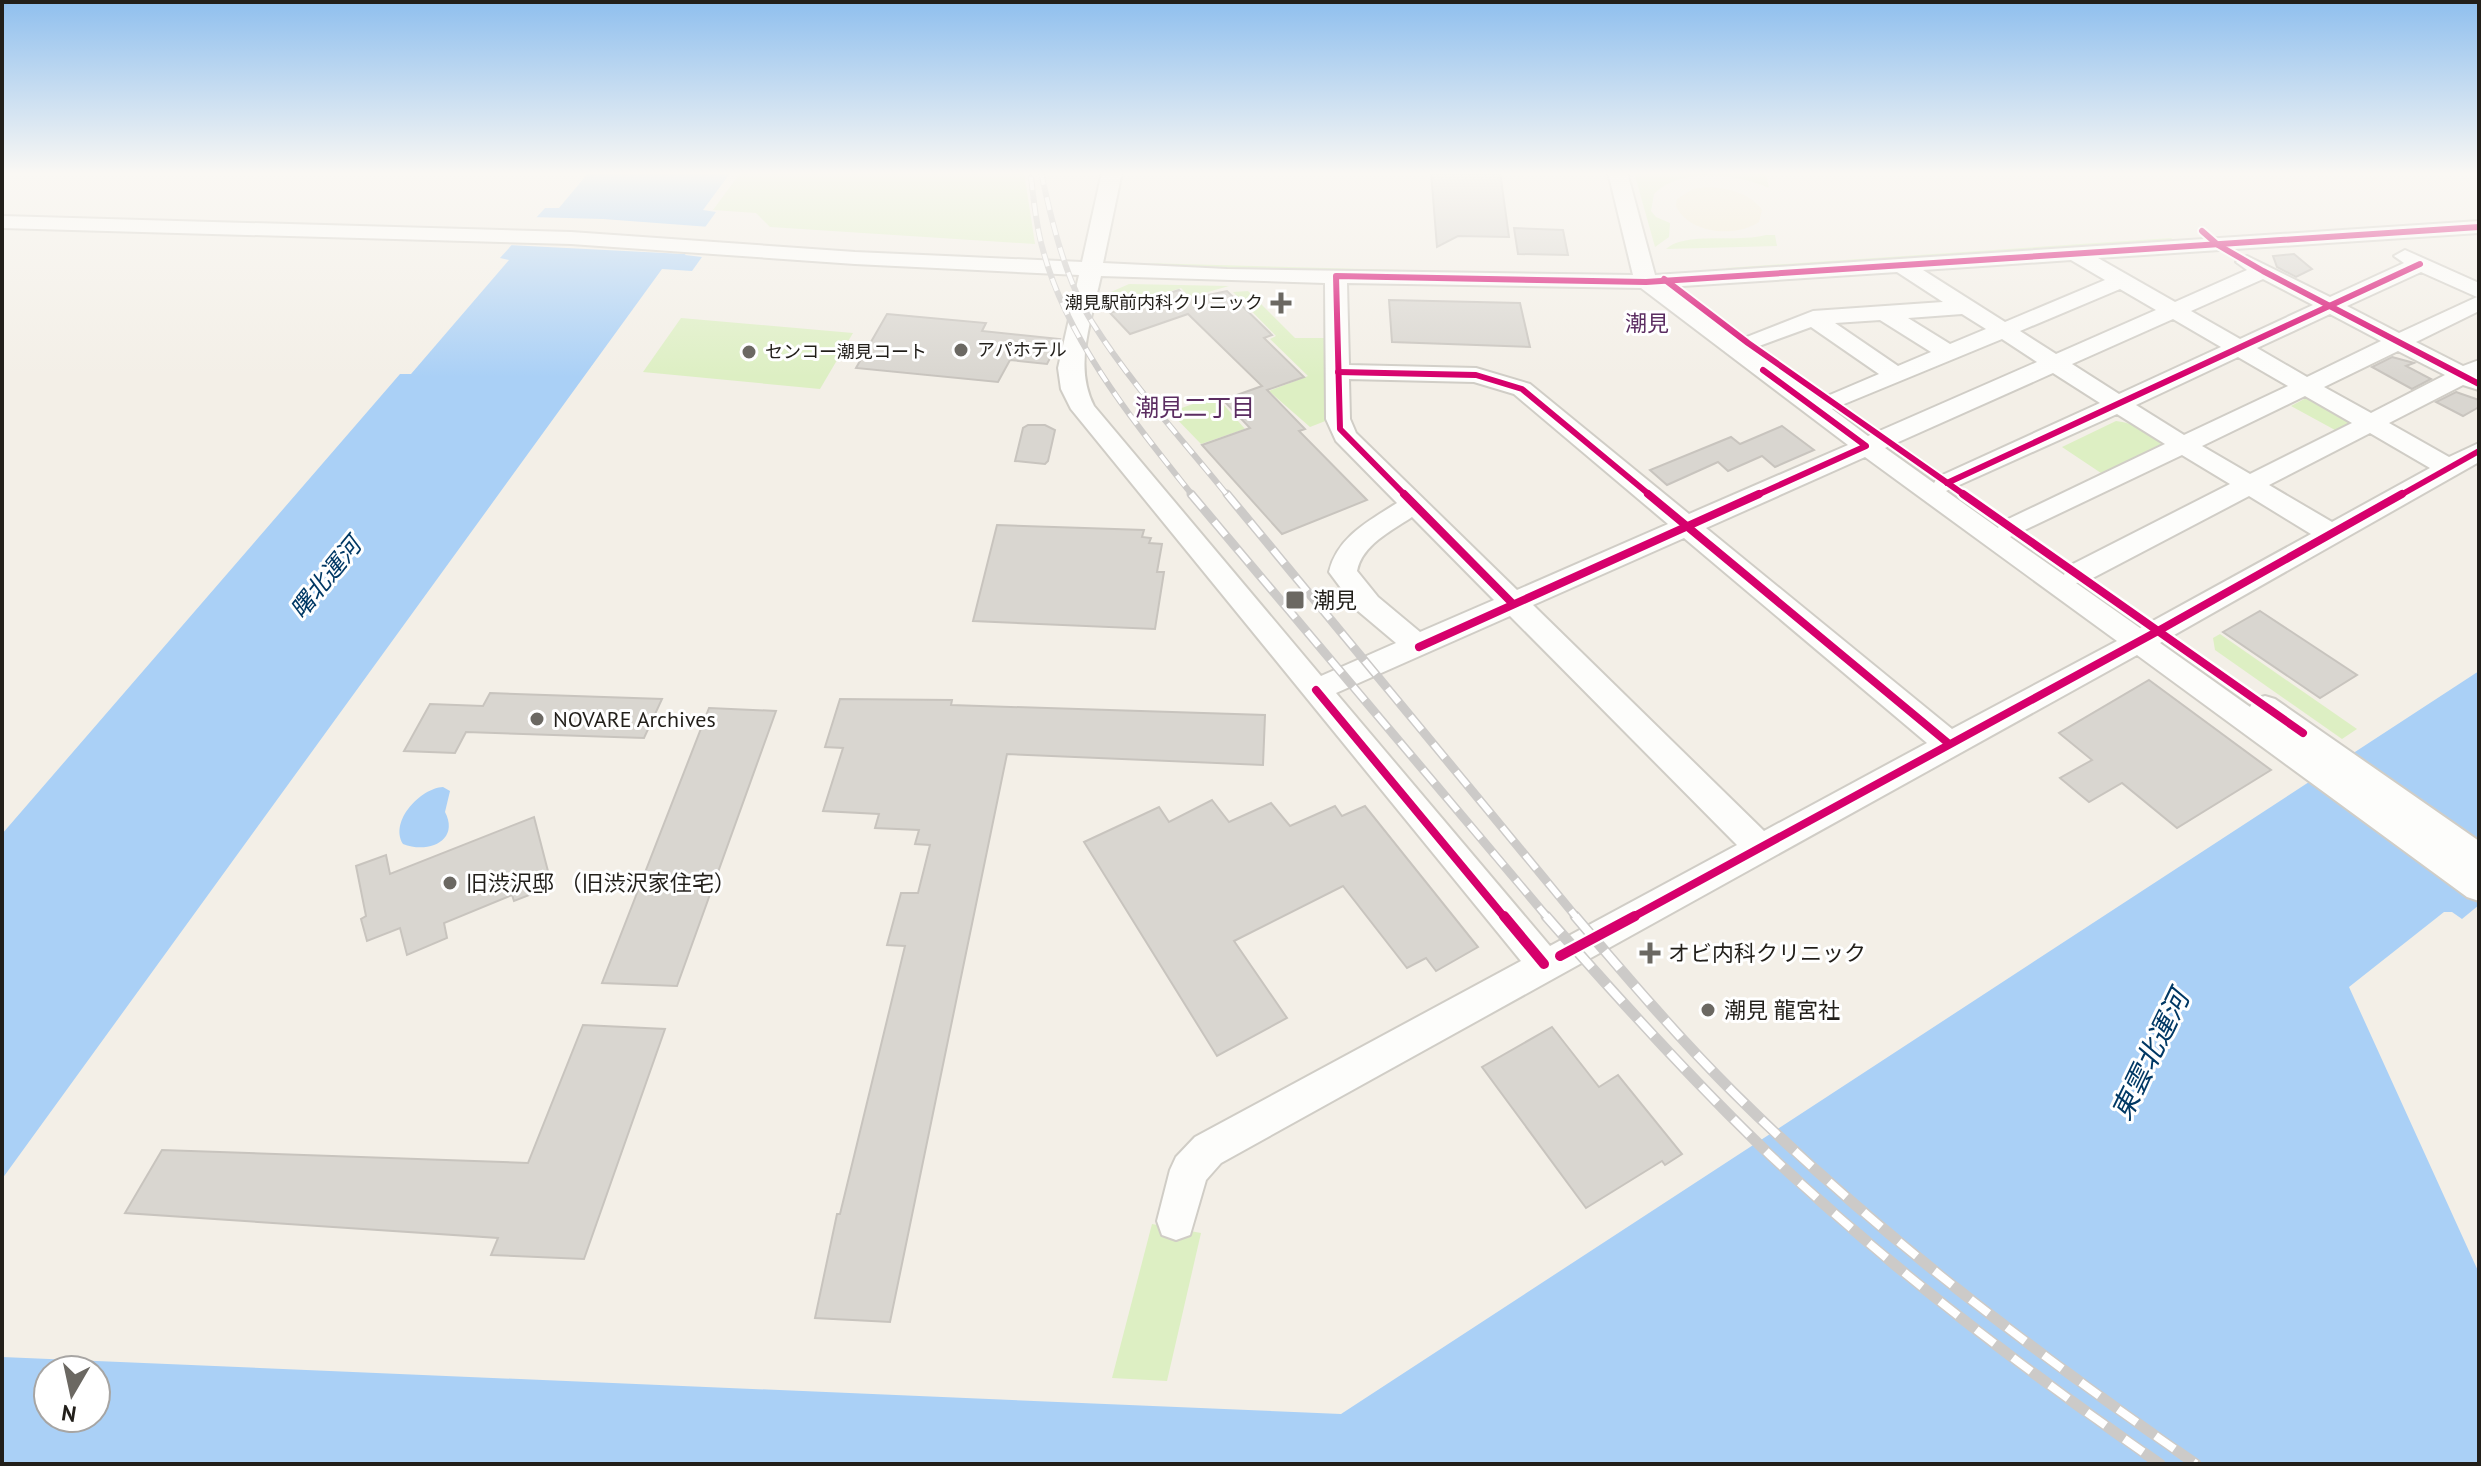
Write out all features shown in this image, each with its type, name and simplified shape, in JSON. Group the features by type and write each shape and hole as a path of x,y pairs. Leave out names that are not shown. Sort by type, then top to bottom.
{"street":[{"path":"688,240 855,258 1652,277 2175,240"},
{"path":"1095,240 1070,368 1073,389 1083,409 1544,964"},
{"path":"1640,240 1652,277 1875,442 2293,739 2479,858"},
{"path":"1090,263 1336,276 1652,277 1902,266 2075,254 2190,240"},
{"path":"2214,240 2263,271 2400,342 2474,376"},
{"path":"2375,240 2479,291"},
{"path":"2075,254 2449,468"},
{"path":"1947,483 2420,264"},
{"path":"1902,266 2183,445 2330,533"},
{"path":"1316,690 2263,271"},
{"path":"1336,276 1340,429 1760,847"},
{"path":"1652,277 1833,402 1875,442 1947,483 2077,574 2148,636"},
{"path":"1833,402 2121,281"},
{"path":"2011,528 2479,303"},
{"path":"1748,343 1813,318 1963,307"},
{"path":"1885,313 1948,353"},
{"path":"1813,318 1896,375"},
{"path":"1338,372 1455,374 1508,382 1536,398 1948,743"},
{"path":"2077,574 2371,423 2474,376"},
{"path":"1176,1221 1189,1170 1208,1150 2148,636 2479,451"},
{"path":"1413,504 1354,548 1343,565 1343,572 1368,604 1419,647"},
{"path":"2293,739 2479,887"}],"green space":[{"path":"979,240 1034,240 1035,244"},
{"path":"1685,240 1776,240 1777,246 1666,249"},
{"path":"2135,240 2176,242 1728,271 1726,268"},
{"path":"1144,263 1589,275 1589,277 1226,269"},
{"path":"1129,284 1229,286 1190,297 1181,288 1106,311 1111,292"},
{"path":"1248,291 1295,338 1330,338 1333,418 1310,427 1269,391 1308,376 1270,339 1276,336 1233,292"},
{"name":"センコー潮見コート","path":"681,318 853,333 820,389 643,372"},
{"path":"1216,396 1245,429 1201,444 1170,412"},
{"path":"2306,398 2323,400 2347,414 2350,423 2335,430 2291,406"},
{"path":"2116,421 2149,432 2162,447 2104,475 2062,447"},
{"path":"2220,634 2357,729 2342,739 2215,650 2213,638"},
{"path":"1152,1224 1201,1233 1167,1381 1112,1378"}],"water":[{"name":"曙北運河","path":"516,240 696,240 685,255 702,257 692,271 662,269 2,1179 2,834 400,374 411,374 509,260 500,258"},
{"name":"東雲北運河","path":"2479,671 2479,905 2462,919 2452,912 2444,912 2349,987 2479,1273 2479,1464 2,1464 2,1357 32,1358 32,1434 112,1434 112,1362 1341,1414"},
{"path":"443,787 450,791 445,812 449,822 445,838 431,846 403,844 400,826 410,807 426,793"}],"pier":[{"path":"511,240 700,240 692,252 703,255 507,245"}],"building":[{"path":"1436,240 1450,240 1437,247"},
{"path":"1516,240 1565,240 1568,255 1518,254"},
{"path":"2294,254 2312,269 2296,277 2277,267 2273,256"},
{"path":"1179,290 1188,299 1227,291 1272,335 1264,338 1304,377 1267,390 1305,429 1299,431 1367,500 1282,534 1202,445 1250,428 1223,400 1262,386 1188,314 1130,334 1110,313"},
{"path":"1389,300 1520,303 1530,347 1392,342"},
{"name":"アパホテル","path":"887,314 986,323 982,331 1060,339 1047,364 1010,360 998,382 856,368"},
{"path":"2392,357 2414,363 2406,366 2431,379 2412,389 2372,367"},
{"path":"2456,392 2479,400 2479,407 2463,416 2436,402"},
{"path":"1045,425 1055,430 1045,464 1015,461 1023,428"},
{"path":"1782,426 1814,450 1775,467 1762,456 1728,471 1718,462 1667,485 1650,470 1731,437 1740,444"},
{"path":"997,525 1144,530 1142,537 1151,538 1149,543 1162,544 1157,572 1164,572 1155,629 973,621"},
{"path":"2260,611 2357,675 2320,698 2223,632"},
{"path":"2149,680 2271,770 2177,828 2122,783 2089,802 2060,778 2092,760 2059,733"},
{"name":"NOVARE Archives","path":"490,693 662,699 644,738 466,732 455,753 404,751 430,704 483,706"},
{"path":"840,699 952,700 951,705 1265,715 1263,765 1007,754 890,1322 815,1318 837,1214 840,1214 905,946 887,945 901,893 918,893 930,845 915,844 919,830 875,828 879,814 823,811 843,748 825,747"},
{"path":"709,708 776,711 677,986 602,983"},
{"path":"1212,800 1229,822 1271,803 1290,826 1335,806 1342,816 1365,806 1478,947 1436,971 1426,958 1407,968 1343,886 1234,941 1287,1018 1217,1056 1084,842 1159,807 1169,822"},
{"name":"旧渋沢邸 （旧渋沢家住宅）","path":"534,817 550,879 530,888 532,894 514,901 512,895 444,923 447,938 407,955 400,928 367,941 361,919 366,916 356,866 386,855 390,874"},
{"path":"583,1025 665,1029 584,1259 491,1255 498,1238 125,1213 162,1150 528,1163"},
{"path":"1552,1027 1599,1087 1618,1075 1682,1154 1665,1165 1662,1161 1586,1208 1482,1067"}],"railway":[{"path":"1041,240 1054,284 1086,349 1126,410 1193,496"},
{"path":"1058,240 1074,288 1092,322 1157,411 1228,496"},
{"path":"1191,494 1548,918"},
{"path":"1227,494 1577,918"},
{"path":"1546,916 1683,1068 1816,1197 1959,1317 2160,1464"},
{"path":"1575,916 1712,1071 1842,1193 2015,1334 2196,1464"}],"cycle path":[{"path":"2213,240 2263,271 2479,384"},
{"path":"1513,604 1340,429 1336,276 1646,282 2276,240"},
{"path":"1947,483 2420,264"},
{"path":"1664,279 1748,343 2303,733"},
{"path":"1419,647 1866,446 1763,370"},
{"path":"1338,372 1476,375 1522,389 1948,743"},
{"path":"1560,956 2158,631 2479,451"},
{"path":"1316,690 1544,964"}],"place":[{"name":"潮見駅前内科クリニック","path":"1281,303"},
{"name":"アパホテル","path":"961,350"},
{"name":"センコー潮見コート","path":"749,352"},
{"name":"潮見","path":"1295,600"},
{"name":"NOVARE Archives","path":"537,719"},
{"name":"旧渋沢邸 （旧渋沢家住宅）","path":"450,883"},
{"name":"オビ内科クリニック","path":"1650,953"},
{"name":"潮見 龍宮社","path":"1708,1010"}],"district":[{"name":"潮見","path":"1647,323"},
{"name":"潮見二丁目","path":"1195,408"}]}
